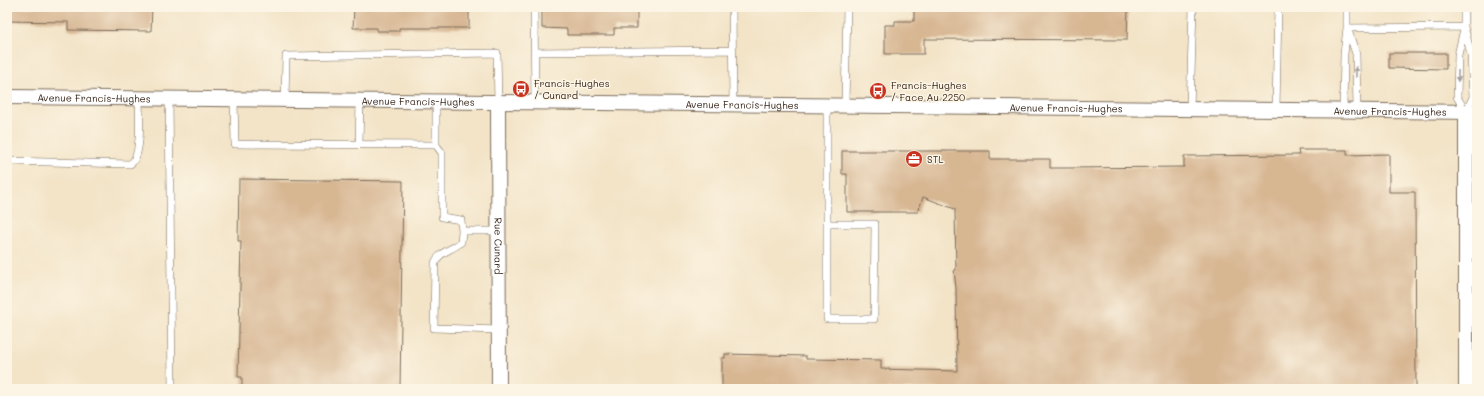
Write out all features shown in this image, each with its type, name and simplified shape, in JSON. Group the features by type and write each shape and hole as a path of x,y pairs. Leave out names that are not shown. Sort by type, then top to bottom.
{"street":[{"name":"Avenue Francis-Hughes","path":"7,97 1471,112"},
{"name":"Rue Cunard","path":"498,103 499,389"},
{"path":"1466,389 1471,112"}],"lane":[{"path":"534,7 535,103"},
{"path":"732,7 733,104"},
{"path":"845,105 847,7"},
{"path":"1190,109 1193,7"},
{"path":"1276,110 1278,7"},
{"path":"1347,7 1347,28 1344,54 1350,111"},
{"path":"1464,7 1464,27 1458,55 1457,97 1471,112"},
{"path":"1347,28 1464,27"},
{"path":"1464,27 1471,54 1473,97 1471,112"},
{"path":"1347,28 1356,54 1350,111"},
{"path":"534,52 732,50"},
{"path":"284,100 286,56 497,53 498,103"},
{"path":"7,161 130,164 134,162 137,155 139,142 139,99"},
{"path":"169,99 172,389"},
{"path":"234,100 235,144 436,145"},
{"path":"359,144 360,101"},
{"path":"436,102 436,145 442,153 442,217 461,220 462,231 461,242 441,254 435,263 434,328 499,330"},
{"path":"827,105 827,224 827,319 874,319 875,224 827,224"},
{"path":"462,231 498,231"}],"building":[{"path":"7,7 152,7 151,31 68,30 68,22 7,21"},
{"path":"354,7 469,7 469,28 399,28 399,31 377,31 377,28 353,28"},
{"path":"542,7 637,7 637,28 614,28 614,35 567,35 567,29 542,28"},
{"path":"914,7 1128,7 1127,40 924,39 924,54 885,54 885,25 895,25 895,21 914,21"},
{"path":"1389,53 1446,53 1446,69 1389,68"},
{"path":"1298,150 1347,150 1347,155 1389,154 1389,192 1415,192 1416,389 722,389 722,358 725,358 725,354 806,356 806,359 881,360 881,369 957,371 956,288 954,270 956,270 955,209 923,197 918,212 847,212 847,174 842,174 842,151 990,151 990,159 1050,159 1050,168 1066,168 1184,167 1184,156 1299,155"},
{"path":"239,179 403,181 400,389 242,389 242,377 238,377 241,241 238,241"}],"place":[{"name":"Francis-Hughes / Cunard","path":"521,89"},
{"name":"Francis-Hughes / Face Au 2250","path":"878,91"},
{"name":"STL","path":"914,159"}]}
